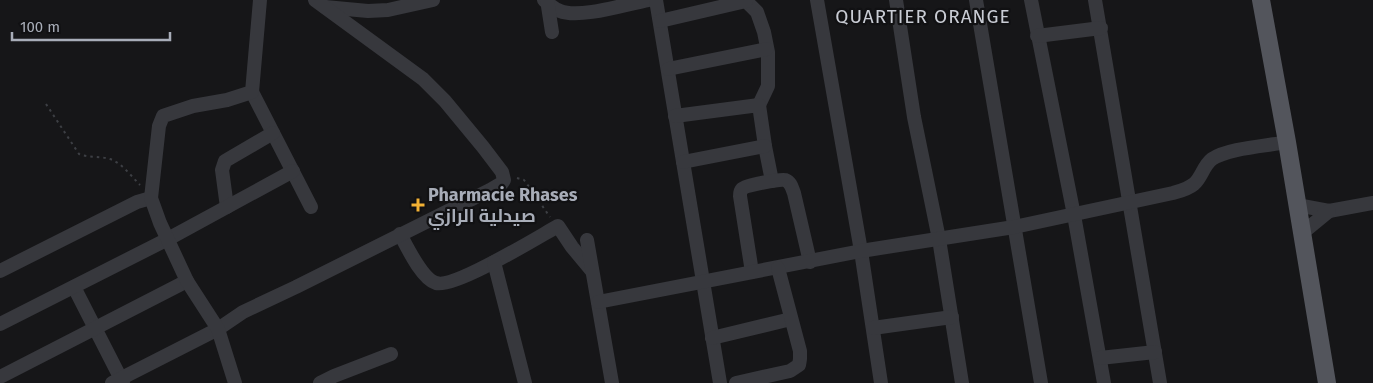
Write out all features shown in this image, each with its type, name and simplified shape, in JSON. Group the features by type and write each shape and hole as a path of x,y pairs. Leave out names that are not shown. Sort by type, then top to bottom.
{"main road":[{"path":"1261,0 1287,142 1327,383"}],"street":[{"path":"260,0 252,92 311,206"},
{"path":"320,3 368,11 388,10 433,0"},
{"path":"546,1 560,12 576,14 648,0"},
{"path":"656,0 720,383"},
{"path":"660,21 745,0 757,12 767,49 768,86 759,105 772,181"},
{"path":"817,0 862,251 881,383"},
{"path":"896,0 914,117 940,239 962,383"},
{"path":"976,0 1041,383"},
{"path":"1030,0 1074,214 1104,383"},
{"path":"1095,0 1160,383"},
{"path":"546,1 552,32"},
{"path":"74,286 96,328 119,381 218,329 243,312 502,183 504,176 483,146 445,101 423,79 320,3"},
{"path":"1037,36 1101,28"},
{"path":"668,69 767,49"},
{"path":"235,383 218,329 187,281 151,198 159,126 163,116 193,106 227,100 252,92"},
{"path":"675,116 759,105"},
{"path":"227,207 222,170 225,161 274,133"},
{"path":"598,302 862,251 1014,227 1130,202 1188,188 1197,180 1210,161 1221,155 1287,142"},
{"path":"683,162 765,146"},
{"path":"0,324 168,239 293,171"},
{"path":"752,272 740,192 745,187 772,181 786,180 790,183 810,262"},
{"path":"0,271 137,202 151,198"},
{"path":"1297,205 1329,211 1373,203"},
{"path":"1302,234 1329,211"},
{"path":"400,234 424,274 438,284 448,283 494,262 558,226 592,271"},
{"path":"587,240 612,383"},
{"path":"494,262 525,383"},
{"path":"736,383 790,371 799,365 800,351 778,268"},
{"path":"0,377 187,281"},
{"path":"873,328 952,316"},
{"path":"712,338 791,319"},
{"path":"1100,358 1155,352"},
{"path":"320,383 391,354"}],"path":[{"path":"46,104 79,154 86,157 111,159 122,166 151,198"},
{"path":"504,176 524,180 558,226"}],"place":[{"name":"Pharmacie Rhases صيدلية الرازي","path":"418,205"}],"district":[{"name":"QUARTIER ORANGE","path":"923,16"}]}
